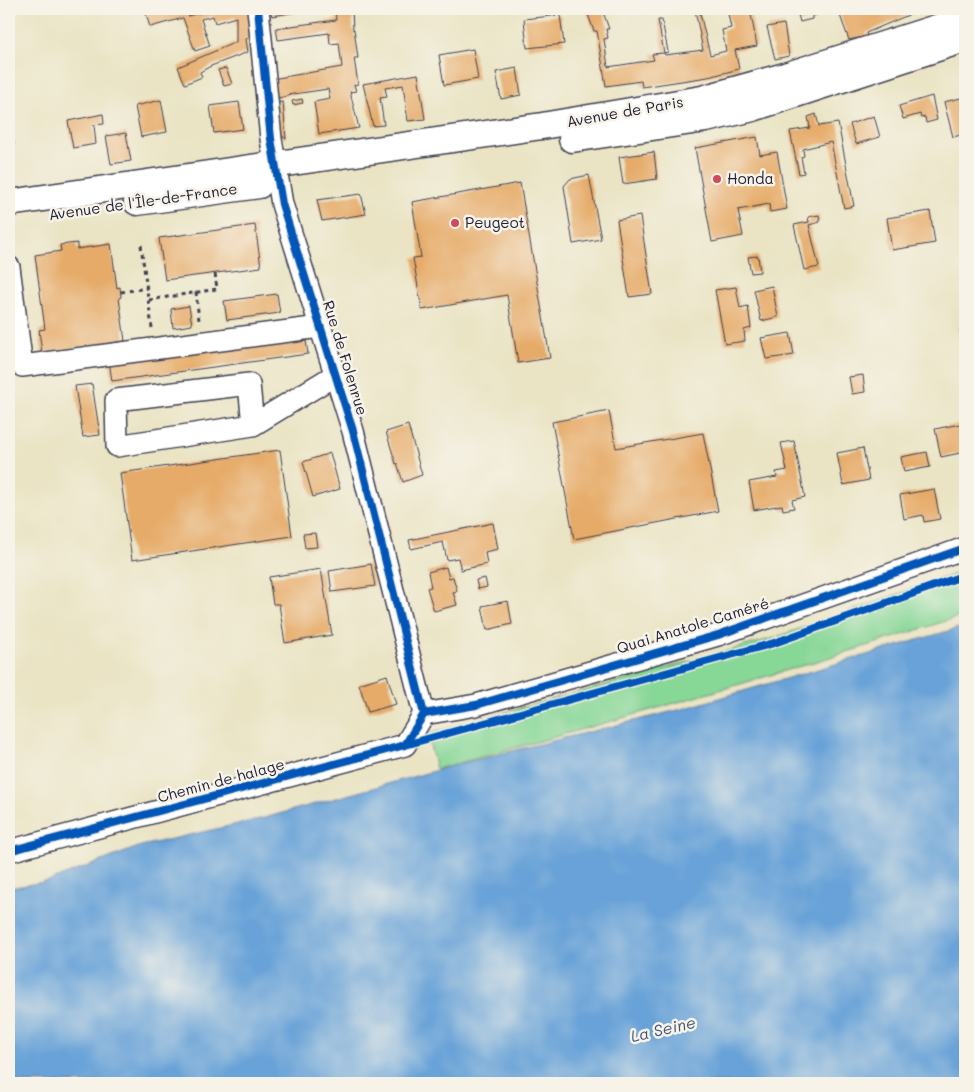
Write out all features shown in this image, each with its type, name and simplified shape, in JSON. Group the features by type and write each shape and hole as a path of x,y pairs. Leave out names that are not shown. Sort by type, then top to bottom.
{"main road":[{"name":"Avenue de Paris","path":"277,173 702,99 785,76 965,19"},
{"name":"Avenue de Paris","path":"277,173 706,119 761,106 965,39"},
{"name":"Avenue de l'Île-de-France","path":"9,202 277,173"},
{"name":"Avenue de l'Île-de-France","path":"9,221 277,173"}],"street":[{"name":"Rue de Folenrue","path":"258,9 273,157 282,204 355,441 424,714"},
{"name":"Rue de Folenrue","path":"9,267 22,366 320,327"},
{"path":"254,425 249,384 116,400 118,446 254,425 335,375"},
{"name":"Quai Anatole Caméré","path":"424,714 476,705 718,635 965,548"},
{"name":"Chemin de halage","path":"9,851 405,745 424,714"}],"path":[{"path":"141,245 155,348"},
{"path":"148,300 217,289 215,273"},
{"path":"121,292 147,288"},
{"path":"196,292 202,342"}],"green space":[{"path":"965,570 965,615 702,695 436,769 427,734 774,638"}],"water":[{"name":"La Seine","path":"965,626 965,1083 9,1083 9,888 49,881 141,846 264,818 459,764 682,709"}],"building":[{"path":"151,9 185,9 188,16 214,9 251,9 250,37 246,39 248,52 211,66 200,72 202,77 185,84 178,67 236,42 236,17 215,23 213,16 201,19 210,46 195,51 183,18 150,27 145,11"},
{"path":"270,9 296,9 297,12 272,16"},
{"path":"335,9 352,9 353,30 358,58 354,58 358,84 354,85 356,91 350,92 359,128 319,134 314,102 330,99 328,89 287,95 274,99 272,79 342,67 339,43 330,44 329,33 278,40 276,28 336,20"},
{"path":"586,9 602,9 609,29 606,29 608,38 604,39 608,67 654,60 652,54 664,53 665,55 703,50 695,10 699,9 710,55 726,51 722,30 731,28 727,9 750,9 757,46 735,50 739,69 708,77 642,87 641,81 606,86 597,31 594,31"},
{"path":"781,9 857,9 858,12 866,9 911,9 913,13 866,33 867,36 849,40 838,10 812,16 812,19 800,22 797,11 782,14"},
{"path":"560,15 564,44 527,48 524,19"},
{"path":"658,20 662,20 668,52 664,53"},
{"path":"784,24 789,56 775,59 767,27"},
{"path":"473,49 478,79 444,85 439,55"},
{"path":"226,68 232,84 224,86 218,70"},
{"path":"517,68 521,95 501,99 496,72"},
{"path":"418,74 425,119 408,121 403,85 385,88 387,97 380,98 384,125 373,126 363,84"},
{"path":"932,96 937,120 926,123 925,117 921,118 920,114 903,119 899,106"},
{"path":"965,97 965,134 953,137 944,102"},
{"path":"302,99 303,103 293,105 292,101"},
{"path":"161,100 167,132 141,137 135,106"},
{"path":"239,102 243,129 214,133 210,106"},
{"path":"283,102 286,139 281,135 275,103"},
{"path":"103,114 104,124 94,125 96,144 73,148 68,121"},
{"path":"816,114 819,126 838,123 854,206 844,208 831,142 803,149 804,156 801,157 804,173 799,174 790,131 810,128 808,117"},
{"path":"874,116 880,137 856,144 850,124"},
{"path":"9,122 11,122 14,145 9,146"},
{"path":"126,133 131,161 111,164 106,136"},
{"path":"757,137 760,155 777,152 787,209 770,212 769,204 738,210 743,236 712,242 695,148"},
{"path":"654,152 657,179 623,184 619,157"},
{"path":"589,175 601,239 573,244 564,186 570,179"},
{"path":"520,183 550,358 518,363 507,295 422,310 413,258 421,257 412,202"},
{"path":"361,194 366,214 322,221 317,200"},
{"path":"930,211 935,243 892,250 887,218"},
{"path":"819,215 820,222 809,225 819,267 804,270 794,225 809,222 808,217"},
{"path":"640,216 652,294 629,297 617,220"},
{"path":"255,225 261,267 165,280 159,238"},
{"path":"77,243 77,249 111,244 117,288 120,287 121,297 119,298 125,341 42,353 39,330 45,329 35,255 61,251 60,245"},
{"path":"758,256 760,272 751,273 748,257"},
{"path":"772,286 778,317 761,321 754,290"},
{"path":"736,287 740,308 748,306 751,328 744,330 745,341 725,344 715,290"},
{"path":"277,294 280,313 227,320 224,301"},
{"path":"189,306 192,325 173,328 171,309"},
{"path":"960,330 965,330 965,362 964,362"},
{"path":"790,333 794,355 766,359 761,338"},
{"path":"293,335 294,343 306,341 308,354 112,381 109,361"},
{"path":"863,375 865,392 852,394 849,377"},
{"path":"92,384 100,435 83,437 75,386"},
{"path":"609,411 616,448 703,433 718,511 574,539 552,422"},
{"path":"965,423 965,452 941,457 935,429"},
{"path":"408,425 422,475 403,482 386,432"},
{"path":"794,441 805,497 792,500 794,508 783,510 782,505 754,510 749,482 777,477 776,472 787,470 781,443"},
{"path":"863,448 869,480 843,485 837,453"},
{"path":"280,450 292,536 132,560 120,473"},
{"path":"927,452 930,467 904,472 901,457"},
{"path":"330,453 340,489 313,497 303,462"},
{"path":"934,489 940,519 924,522 923,515 904,519 900,495"},
{"path":"493,523 498,549 485,552 487,564 461,570 458,558 447,560 443,542 411,549 409,540"},
{"path":"315,533 317,547 305,548 303,534"},
{"path":"371,564 375,586 332,592 329,571"},
{"path":"446,567 449,578 453,577 457,591 453,592 457,605 434,611 427,588 431,587 428,572"},
{"path":"321,569 332,635 285,643 279,604 273,604 269,577"},
{"path":"485,578 487,587 478,589 476,580"},
{"path":"508,601 512,624 487,630 482,606"},
{"path":"387,675 396,704 368,712 359,684"}],"cycle path":[{"path":"258,9 271,139 282,204 353,431 424,714"},
{"path":"424,714 476,705 718,635 965,548"},
{"path":"405,745 774,643 965,575"},
{"path":"9,851 405,745 424,714"}],"place":[{"name":"Honda","path":"717,179"},
{"name":"Peugeot","path":"455,223"}]}
